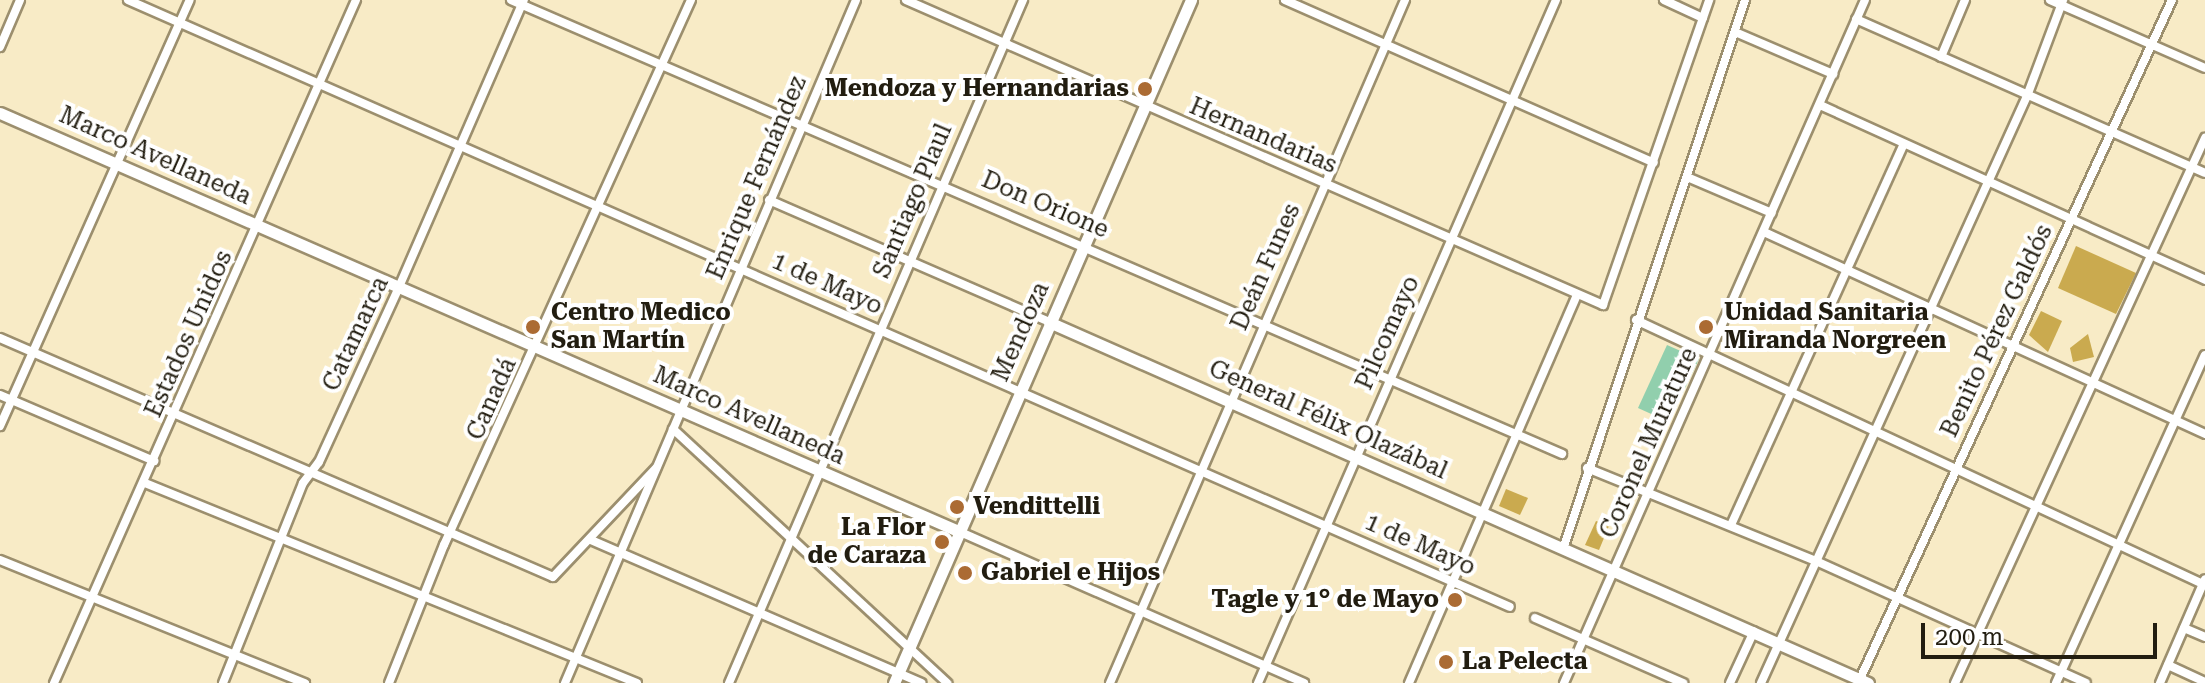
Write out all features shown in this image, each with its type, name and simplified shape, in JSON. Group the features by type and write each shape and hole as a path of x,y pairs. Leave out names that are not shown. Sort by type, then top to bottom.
{"street":[{"path":"0,47 20,0"},
{"name":"1 de Mayo","path":"128,0 1510,607"},
{"path":"0,426 190,0"},
{"name":"Estados Unidos","path":"54,683 259,226 356,0"},
{"name":"Don Orione","path":"511,0 523,2 661,67 1085,243 1562,454"},
{"name":"Canadá","path":"389,683 450,534 601,208 691,0"},
{"name":"Enrique Fernández","path":"565,683 856,0"},
{"name":"Hernandarias","path":"906,0 1144,107 1577,295 1606,304 1654,163"},
{"name":"Santiago Plaul","path":"729,683 1023,0"},
{"name":"Mendoza","path":"896,678 1191,0"},
{"path":"1285,0 1654,163 1709,0"},
{"name":"Deán Funes","path":"1110,683 1199,469 1405,0"},
{"name":"Pilcomayo","path":"1258,683 1556,0"},
{"path":"1664,0 1703,18"},
{"path":"1564,546 1636,320 1745,0"},
{"name":"Coronel Murature","path":"1564,683 1865,0"},
{"path":"1941,57 1965,0"},
{"path":"2050,0 2062,2 2205,68"},
{"name":"Benito Pérez Galdós","path":"1864,681 1896,598 2172,0"},
{"name":"Catamarca","path":"223,683 311,472 399,287 523,2"},
{"path":"1761,683 2027,96 2062,2"},
{"path":"1856,19 2205,173"},
{"path":"1735,32 1833,74"},
{"path":"1820,105 2205,280"},
{"name":"Marco Avellaneda","path":"0,113 1304,683"},
{"path":"1955,683 2205,138"},
{"path":"1731,525 1904,144"},
{"path":"1687,177 1772,213"},
{"name":"General Félix Olazábal","path":"769,200 1564,546 1864,681"},
{"path":"1764,232 2205,434"},
{"path":"1409,683 1577,295"},
{"path":"1636,320 1790,396 2204,583 2160,683"},
{"path":"0,338 553,577 656,468"},
{"path":"2056,683 2205,355"},
{"path":"0,395 154,461"},
{"path":"673,429 947,683"},
{"path":"1587,468 1816,561 2086,683"},
{"path":"145,483 281,541 637,683"},
{"path":"591,540 759,612 896,678 921,683"},
{"path":"0,560 305,683"},
{"path":"1535,618 1683,683"},
{"path":"2184,628 2205,637"},
{"path":"1730,683 1754,631"},
{"path":"2168,665 2205,682"}],"green space":[{"path":"1667,345 1699,359 1669,422 1638,408"}],"building":[{"path":"2076,246 2136,273 2116,314 2058,288"},
{"path":"2041,311 2062,321 2048,352 2029,335"},
{"path":"2088,334 2094,357 2073,362 2070,348"},
{"path":"1506,489 1528,498 1520,515 1499,506"},
{"path":"1596,521 1609,526 1599,550 1585,545"}],"place":[{"name":"Mendoza y Hernandarias","path":"1145,89"},
{"name":"Centro Medico San Martín","path":"533,327"},
{"name":"Unidad Sanitaria Miranda Norgreen","path":"1706,327"},
{"name":"Vendittelli","path":"957,507"},
{"name":"La Flor de Caraza","path":"942,542"},
{"name":"Gabriel e Hijos","path":"965,573"},
{"name":"Tagle y 1° de Mayo","path":"1455,600"},
{"name":"La Pelecta","path":"1446,662"}]}
